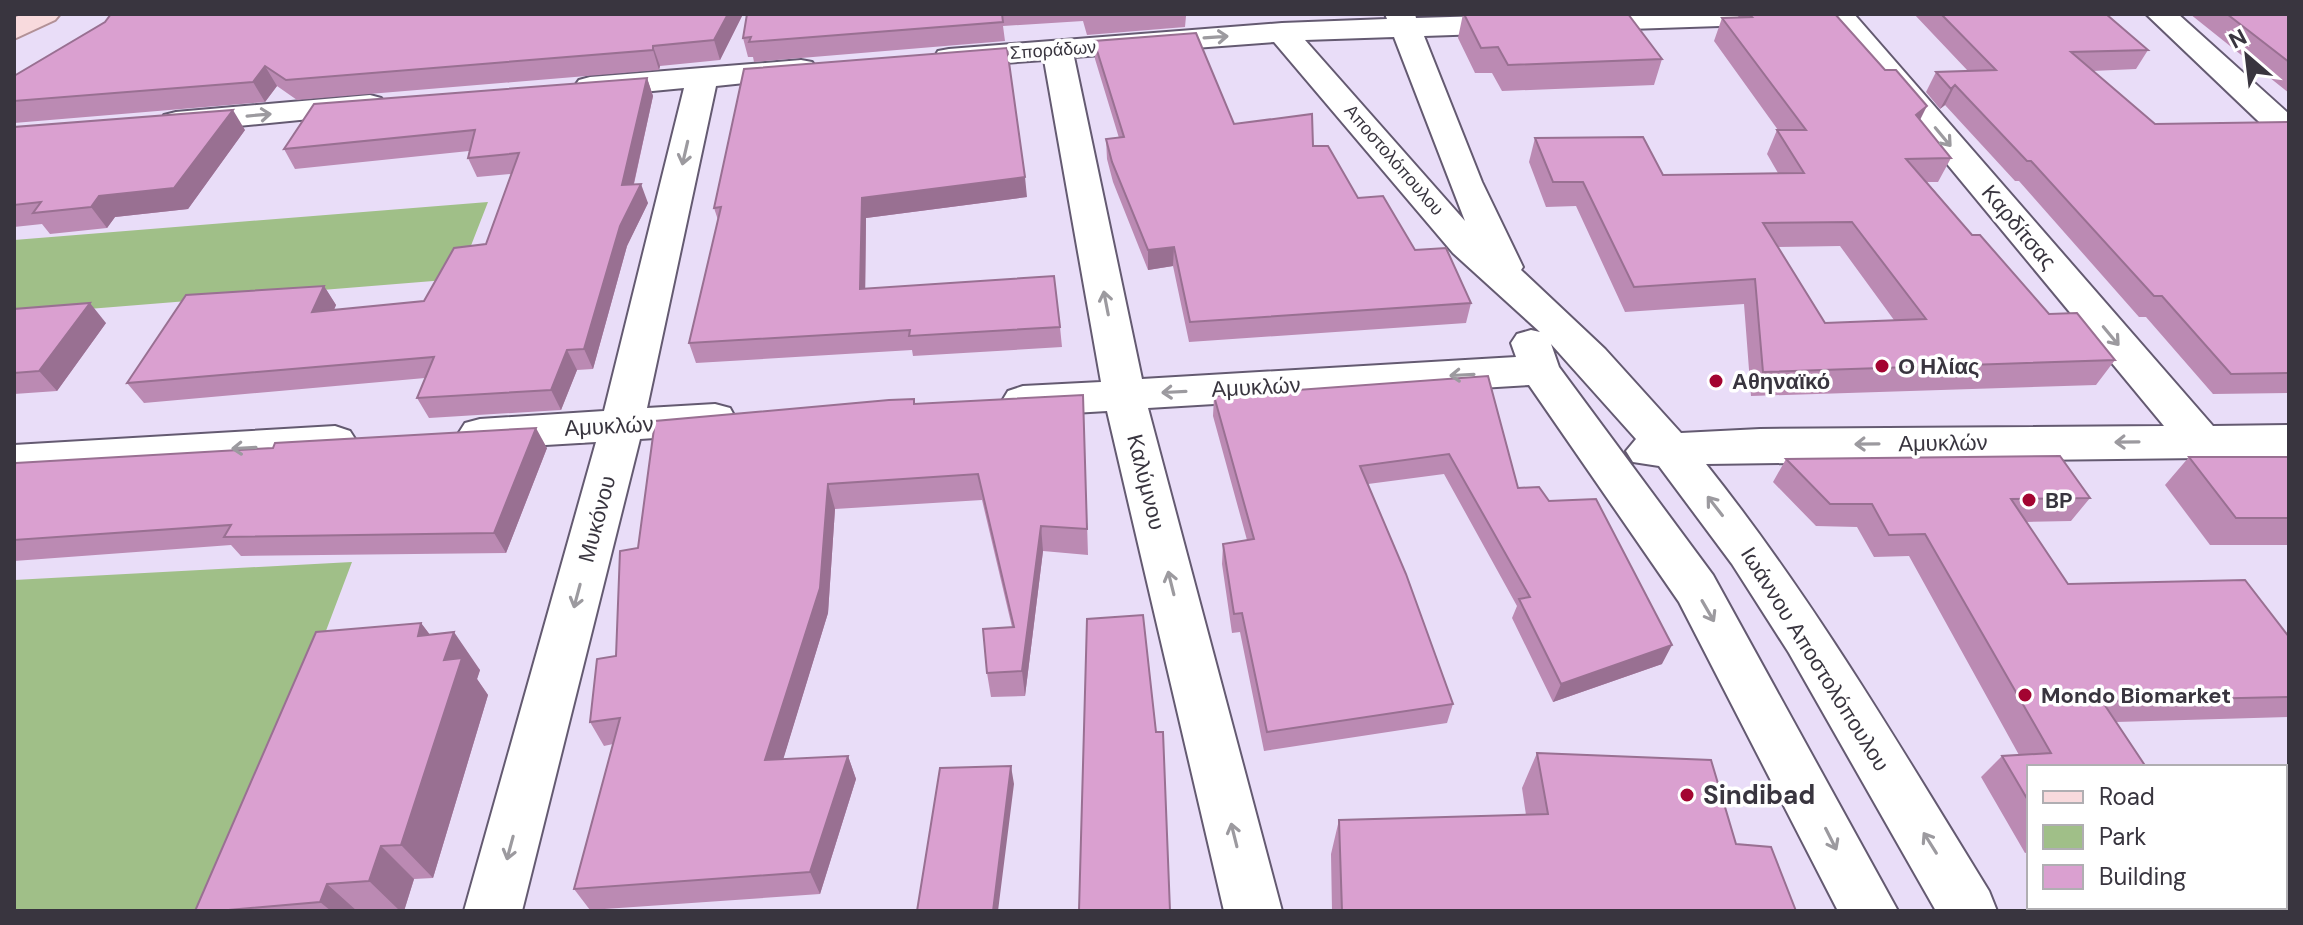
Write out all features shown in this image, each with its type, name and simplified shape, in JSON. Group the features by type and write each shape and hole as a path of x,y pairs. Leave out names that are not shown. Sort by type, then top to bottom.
{"street":[{"name":"Σποράδων","path":"918,60 1402,20 1806,14"},
{"name":"Καρδίτσας","path":"1838,14 2201,441"},
{"path":"2161,14 2289,132"},
{"name":"Ιωάννου Αποστολόπουλου","path":"1402,20 1465,182 1511,282 1540,370 1696,589 1869,911"},
{"name":"Αποστολόπουλου","path":"1282,32 1466,245 1511,282"},
{"name":"Καλύμνου","path":"1057,49 1124,395 1253,911"},
{"path":"561,89 825,68"},
{"name":"Μυκόνου","path":"493,911 622,425 702,77"},
{"path":"155,124 405,102"},
{"name":"Ιωάννου Αποστολόπουλου","path":"1511,282 1591,359 1670,449 1749,551 1807,638 1968,911"},
{"name":"Αμυκλών","path":"983,403 1540,370"},
{"name":"Αμυκλών","path":"435,436 748,417"},
{"path":"14,461 373,440"},
{"name":"Αμυκλών","path":"1598,455 1760,445 2289,441"}],"green space":[{"path":"488,202 458,279 14,315 14,240"},
{"path":"352,562 220,911 14,911 14,580"}],"building":[{"path":"111,14 728,14 714,40 653,46 653,50 286,80 265,66 253,82 14,101 14,76 105,22"},
{"path":"747,14 1002,14 1003,22 749,42 751,37 743,38"},
{"path":"1464,14 1628,14 1662,59 1508,65 1498,47 1481,48"},
{"path":"1749,14 1835,14 1885,70 1896,70 1927,106 1916,115 1951,158 1906,159 1972,235 1980,235 2049,314 2077,313 2115,360 1763,372 1755,279 1634,287 1583,182 1553,182 1535,138 1643,137 1663,175 1804,173 1777,130 1806,130 1722,18 1752,17","holes":["1852,222 1926,319 1825,323 1763,223"]},
{"path":"1941,14 2106,14 2148,50 2071,52 2155,124 2289,122 2289,373 2231,374 2162,296 2154,296 2031,161 2027,161 1955,85 1951,89 1936,72 1996,70"},
{"path":"2227,14 2289,14 2289,62"},
{"path":"1196,33 1234,124 1312,114 1313,146 1328,146 1358,198 1383,196 1415,250 1446,248 1471,303 1190,322 1174,247 1148,250 1112,162 1106,139 1124,137 1094,41"},
{"path":"1007,48 1025,177 862,198 860,289 1054,276 1060,327 909,336 910,330 689,343 721,207 714,208 744,69"},
{"path":"647,78 622,185 641,184 620,226 584,349 567,350 551,390 417,398 434,357 127,383 186,295 324,286 312,312 424,301 454,248 486,244 519,153 468,158 475,130 284,149 314,104"},
{"path":"233,110 174,188 99,196 91,207 33,213 41,202 14,205 14,127"},
{"path":"90,303 39,371 14,373 14,309"},
{"path":"1488,376 1518,488 1539,487 1549,501 1596,499 1672,645 1561,684 1519,599 1530,597 1449,454 1360,466 1406,574 1453,704 1267,732 1242,613 1234,614 1223,544 1254,539 1214,396"},
{"path":"1083,395 1087,529 1041,526 1022,671 987,673 983,629 1014,627 978,474 828,484 820,588 765,760 848,756 810,872 574,889 620,718 590,722 597,659 616,656 620,551 638,548 655,421 889,400 914,399 914,404"},
{"path":"536,428 494,533 224,537 231,525 14,540 16,463 273,448 275,443"},
{"path":"2060,456 2090,498 2011,499 2068,584 2245,580 2289,637 2289,697 2102,701 2145,765 2027,765 2027,799 2002,756 2051,753 1925,534 1889,535 1872,504 1830,504 1786,459"},
{"path":"2189,457 2289,457 2289,518 2236,518"},
{"path":"1143,615 1156,732 1163,732 1170,911 1079,911 1087,619"},
{"path":"421,623 418,636 454,632 444,660 462,658 401,845 381,846 369,881 327,884 320,902 195,911 316,632"},
{"path":"1537,753 1711,760 1736,844 1771,847 1796,911 1342,911 1339,820 1548,814"},
{"path":"1011,766 993,911 917,911 940,768"},
{"path":"2287,810 2289,813 2289,911 2112,911 2287,909"}],"place":[{"name":"Ο Ηλίας","path":"1882,366"},
{"name":"Αθηναϊκό","path":"1716,381"},
{"name":"BP","path":"2029,500"},
{"name":"Mondo Biomarket","path":"2025,695"},
{"name":"Sindibad","path":"1687,795"}]}
